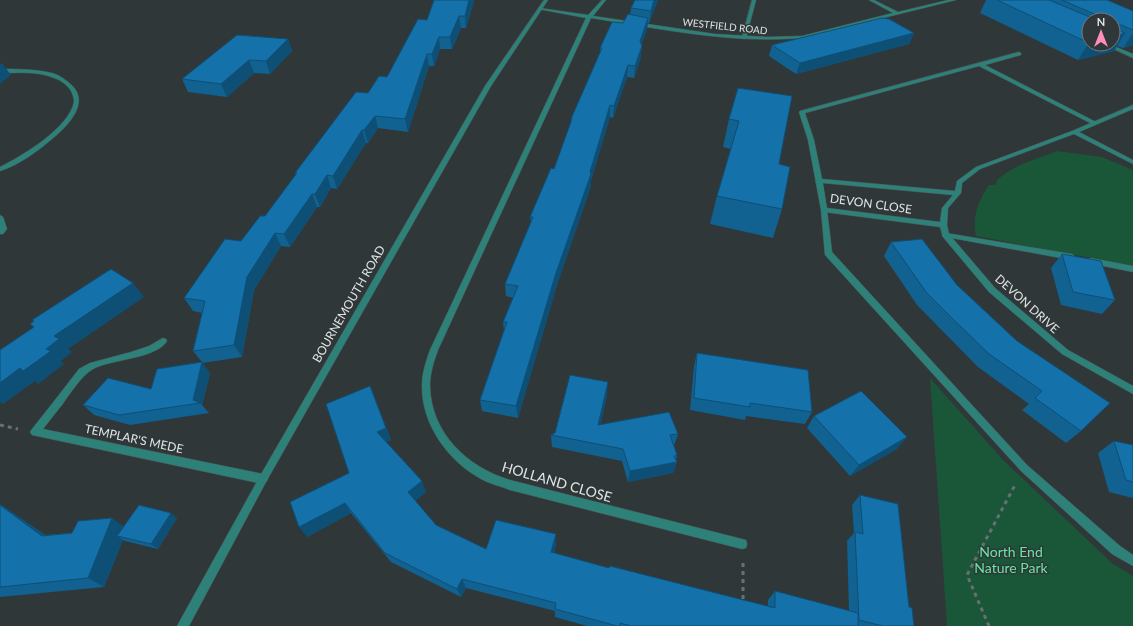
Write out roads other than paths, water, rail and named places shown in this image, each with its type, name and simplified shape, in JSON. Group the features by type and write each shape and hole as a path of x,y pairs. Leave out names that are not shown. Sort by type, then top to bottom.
{"street":[{"name":"BOURNEMOUTH ROAD","path":"183,626 264,479 488,86 546,0"},
{"path":"590,17 604,0"},
{"path":"744,38 754,0"},
{"path":"871,0 898,14"},
{"name":"WESTFIELD ROAD","path":"540,9 744,38 780,39 802,37 954,0"},
{"name":"HOLLAND CLOSE","path":"590,17 480,248 433,351 426,372 426,387 430,412 440,434 449,448 482,474 528,491 742,544"},
{"path":"1121,51 1133,56"},
{"path":"979,64 1019,54"},
{"path":"979,64 1094,124"},
{"name":"DEVON CLOSE","path":"943,225 824,210 811,140 802,112 979,64"},
{"path":"0,71 36,72 57,77 72,87 76,93 77,99 71,115 58,131 31,154 0,170"},
{"name":"DEVON DRIVE","path":"1133,107 1074,132 978,168 959,182 958,193 945,208 943,225 946,235 992,290 1065,352 1133,390"},
{"path":"1074,132 1133,162"},
{"name":"DEVON CLOSE","path":"819,180 958,193"},
{"path":"824,210 828,253 1024,468 1116,550 1133,561"},
{"path":"0,218 3,229 0,232"},
{"path":"946,235 1133,269"},
{"name":"TEMPLAR'S MEDE","path":"163,341 152,348 93,365 82,372 35,432 264,479"}],"park label":[{"name":"North End Nature Park","path":"1011,560"}]}
